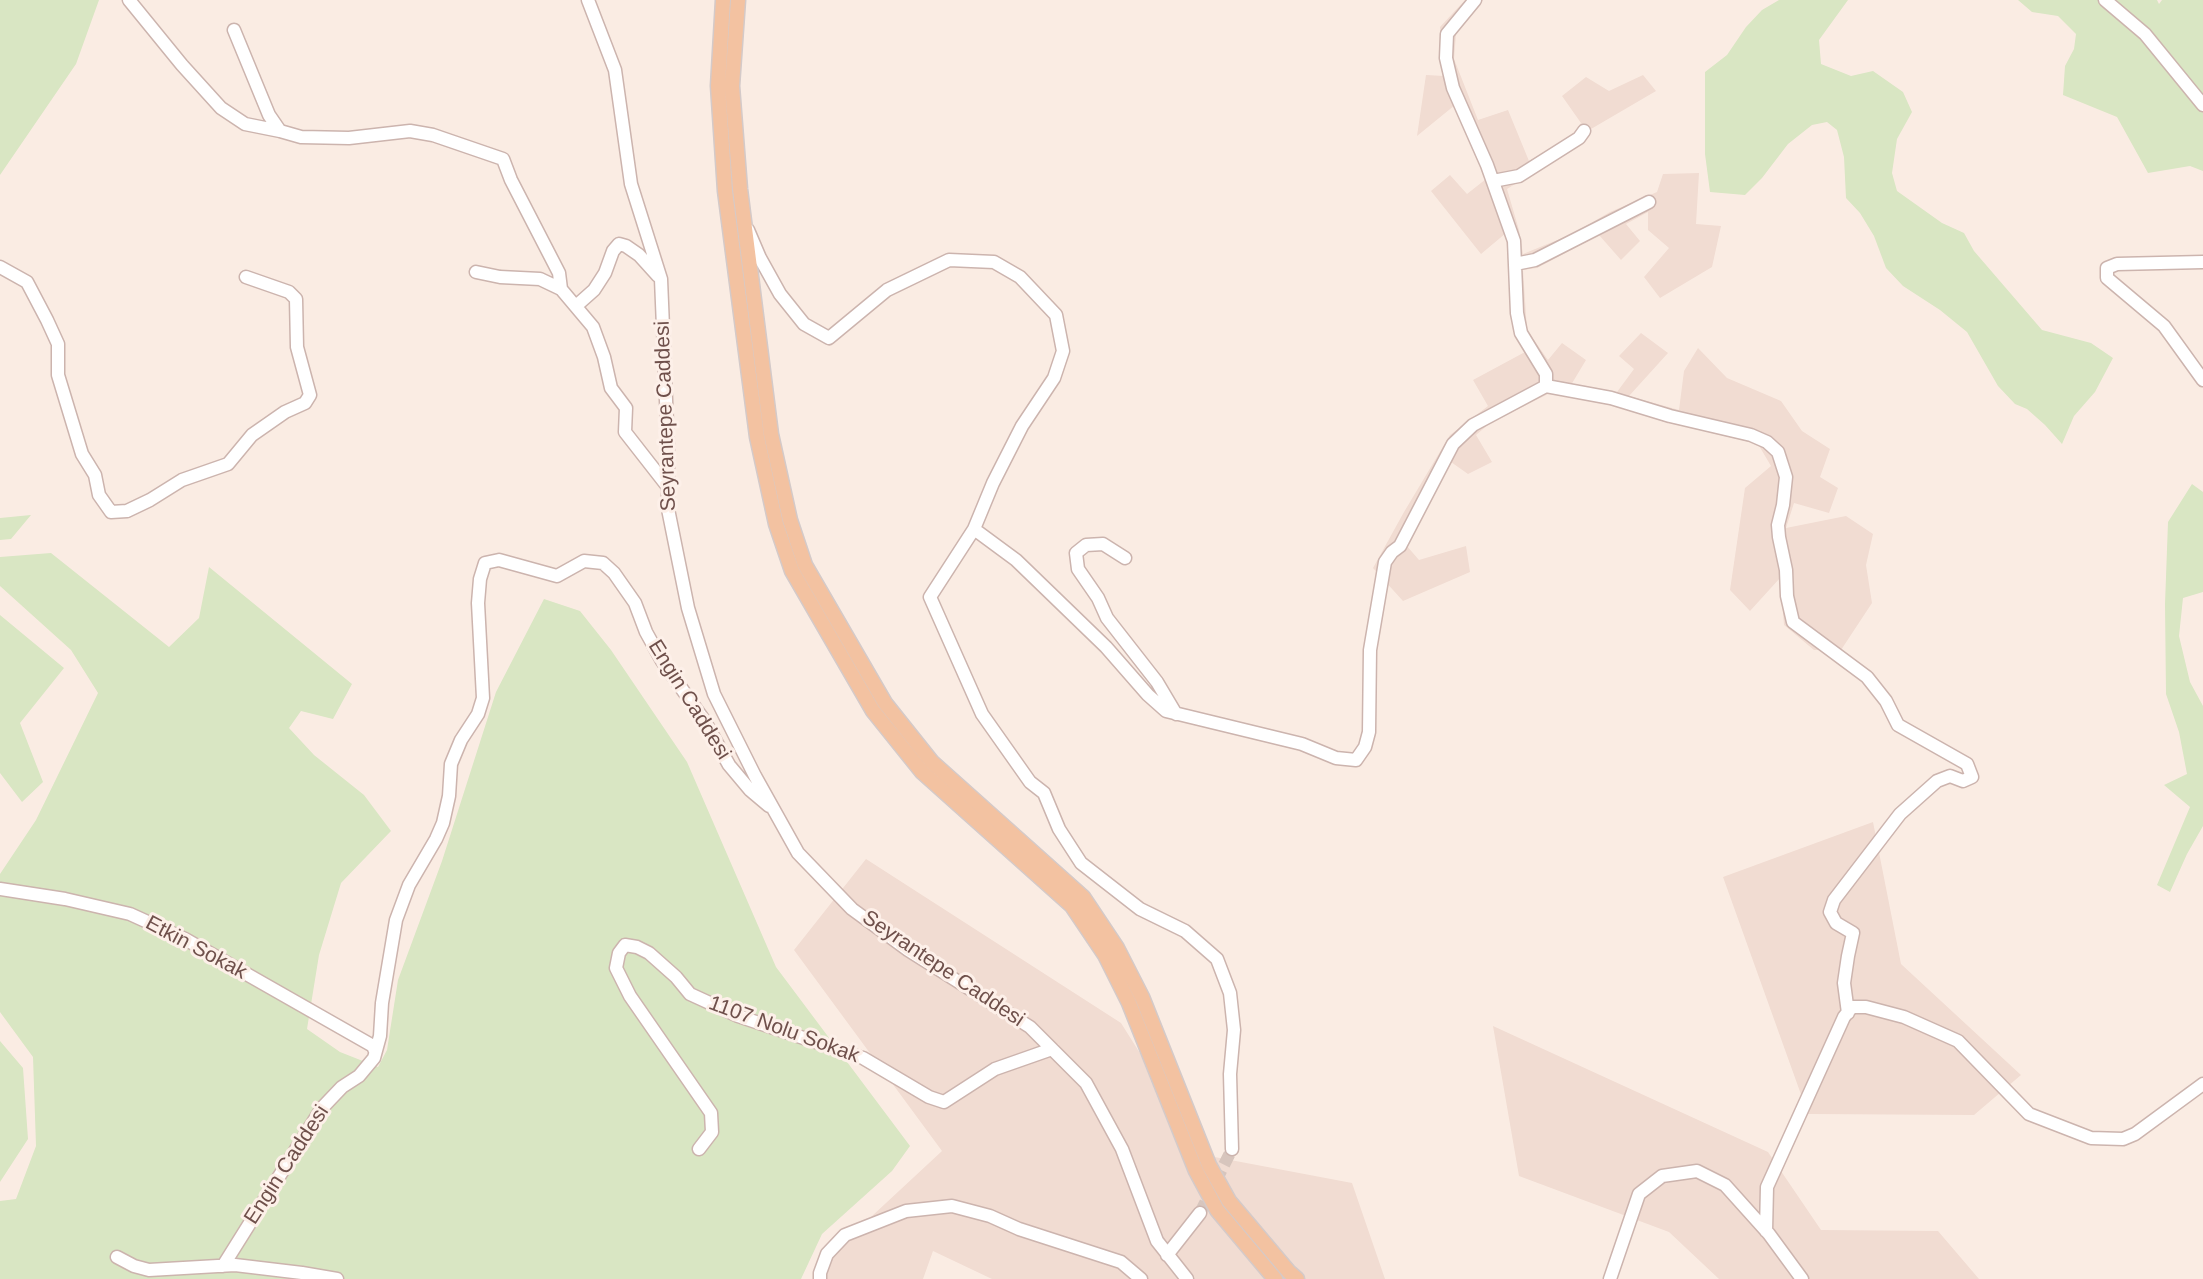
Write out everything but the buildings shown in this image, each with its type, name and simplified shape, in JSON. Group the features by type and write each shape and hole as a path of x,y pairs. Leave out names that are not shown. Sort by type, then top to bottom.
{"main road":[{"path":"723,0 718,86 725,191 757,437 776,524 792,571 873,711 922,772 1072,906 1105,955 1129,1003 1196,1171 1217,1210 1275,1279"},
{"path":"738,0 732,86 743,218 771,434 790,520 805,565 885,703 932,762 1083,897 1117,948 1142,997 1209,1165 1229,1201 1297,1279"}],"street":[{"path":"129,0 221,108 245,124 301,137 336,138 410,131 433,135 503,159 559,274 561,289"},
{"name":"Seyrantepe Caddesi","path":"588,0 615,70 631,184 660,279 668,509 688,608 714,694 798,853 852,909 908,950 1030,1027 1086,1083 1122,1149 1157,1241 1187,1279"},
{"path":"1475,0 1447,34 1446,58 1453,88 1493,181 1514,241 1517,313 1521,333 1546,374 1546,386"},
{"path":"2105,0 2144,34 2203,105"},
{"path":"234,30 269,115 280,131"},
{"path":"1493,181 1519,176 1579,138 1584,131"},
{"path":"1515,264 1535,260 1649,202"},
{"path":"743,218 760,258 780,294 804,324 829,338 887,290 949,260 994,262 1020,277 1056,315 1063,351 1054,378 1022,426 992,483 974,530 930,597 982,714 1030,782 1044,793 1059,829 1081,863 1140,909 1185,931 1217,959 1230,993 1234,1030 1230,1074 1232,1149"},
{"path":"576,306 594,290 619,244 639,255 660,279"},
{"path":"2203,262 2117,264 2106,268 2107,278 2164,326 2203,380"},
{"path":"0,267 27,282 58,344 58,375 82,454 95,475 99,495 111,512 127,511 182,480 228,464 252,435 285,412 305,403 310,396 297,346 296,299 289,292 246,277"},
{"path":"476,272 500,277 540,279 561,289 593,327 611,388 626,408 625,432 668,488"},
{"path":"974,530 1016,561 1106,647 1148,695 1166,711 1301,744 1336,758 1356,760 1365,747 1369,732 1370,650 1385,562 1392,552 1400,547 1453,444 1473,425 1546,386 1611,398 1670,416 1751,435 1768,442 1778,452 1786,477 1778,525 1793,622 1867,677 1886,701 1898,725 1967,764 1972,777 1964,781 1950,776 1937,781 1900,814 1834,900 1830,912 1836,923 1853,933 1844,983 1848,1013"},
{"path":"1125,558 1103,544 1086,545 1076,553 1078,569 1098,598 1107,618 1157,682 1176,714"},
{"name":"Engin Caddesi","path":"223,1266 322,1108 342,1087 359,1076 374,1058 380,1036 382,1003 396,920 409,886 443,822 449,796 451,764 483,698 478,603 480,579 485,563 499,560 557,576 584,561 603,563 614,573 635,603 646,632 662,661 704,720 729,765 750,790 774,810"},
{"name":"Etkin Sokak","path":"0,889 65,899 130,914 184,939 373,1046 375,1051"},
{"name":"1107 Nolu Sokak","path":"699,1149 712,1132 711,1113 630,996 616,968 619,953 625,945 649,953 691,994 738,1016 863,1058 929,1097 944,1102 995,1069 1052,1049"},
{"path":"1766,1231 1767,1187 1852,1007 1866,1007 1903,1017 1958,1041 2029,1114 2091,1138 2123,1139 2135,1134 2203,1084"},
{"path":"1610,1279 1639,1194 1662,1176 1697,1171 1725,1185 1766,1231 1802,1279"},
{"path":"820,1279 827,1254 845,1235 906,1211 952,1206 990,1216 1019,1229 1121,1262 1141,1279"},
{"path":"1167,1255 1200,1213"},
{"path":"117,1257 149,1270 235,1265 337,1279"}],"shaded area":[{"path":"1465,0 1483,0 1456,34 1454,59 1478,120 1508,110 1529,161 1572,135 1581,123 1562,96 1586,77 1609,91 1643,75 1656,91 1591,129 1583,142 1507,189 1523,254 1572,234 1610,212 1657,192 1663,174 1699,173 1696,224 1721,226 1712,267 1660,298 1644,277 1669,248 1648,230 1648,212 1626,224 1640,241 1621,260 1599,235 1537,268 1523,270 1527,330 1548,360 1562,343 1586,360 1571,385 1617,392 1634,369 1619,356 1641,333 1668,353 1629,396 1679,410 1684,371 1698,348 1727,378 1781,401 1802,431 1830,449 1820,477 1838,488 1829,513 1794,503 1786,528 1846,516 1873,534 1866,565 1872,603 1841,650 1814,650 1784,625 1780,578 1750,611 1730,590 1745,488 1771,466 1758,444 1675,424 1611,402 1552,392 1489,424 1476,435 1492,462 1468,474 1451,462 1406,545 1419,560 1466,546 1470,572 1403,601 1373,568 1450,435 1488,406 1473,380 1525,352 1513,331 1506,233 1481,254 1431,191 1450,175 1467,194 1486,179 1455,105 1417,136 1426,75 1444,76 1440,27"},
{"path":"1873,822 1901,964 2021,1075 1974,1115 1808,1114 1723,877"},
{"path":"866,859 1121,1023 1204,1155 1352,1183 1385,1279 992,1279 933,1251 923,1279 815,1279 816,1268 942,1151 794,950"},
{"path":"1493,1026 1768,1152 1821,1230 1938,1231 1979,1279 1719,1279 1669,1232 1519,1176"}],"green space":[{"path":"0,0 99,0 76,64 0,175"},
{"path":"1779,0 1848,0 1819,40 1821,64 1851,76 1873,71 1903,92 1912,112 1897,139 1892,173 1897,191 1942,223 1964,233 1974,251 2042,330 2091,343 2113,358 2095,392 2074,416 2062,444 2045,425 2027,409 2015,404 1998,386 1967,332 1940,310 1903,286 1886,268 1874,236 1860,213 1846,198 1844,157 1837,130 1827,122 1812,125 1788,144 1745,195 1710,192 1705,154 1705,72 1727,55 1746,27 1762,10"},
{"path":"2018,0 2157,0 2159,4 2162,0 2203,0 2203,171 2190,166 2148,173 2117,117 2063,95 2065,66 2074,49 2076,34 2058,16 2032,12"},
{"path":"2192,484 2203,492 2203,592 2183,598 2179,636 2190,682 2203,706 2203,826 2170,892 2157,885 2190,807 2164,785 2187,774 2179,732 2166,694 2168,522"},
{"path":"31,515 11,539 0,540 0,518"},
{"path":"51,553 169,647 199,618 209,567 352,684 333,719 301,711 289,728 314,755 364,795 391,831 341,883 319,955 307,1029 340,1052 378,1067 387,1050 398,980 442,861 496,692 544,599 580,611 611,650 687,762 776,967 910,1146 892,1171 822,1234 801,1279 0,1279 0,1201 16,1199 36,1146 33,1057 0,1012 0,874 36,820 98,693 71,650 0,586 0,557"},
{"path":"0,615 64,668 20,723 43,782 22,802 0,773"},
{"path":"0,1041 23,1068 28,1139 0,1182"}],"tunnel":[{"path":"1200,1213 1232,1149"}]}
